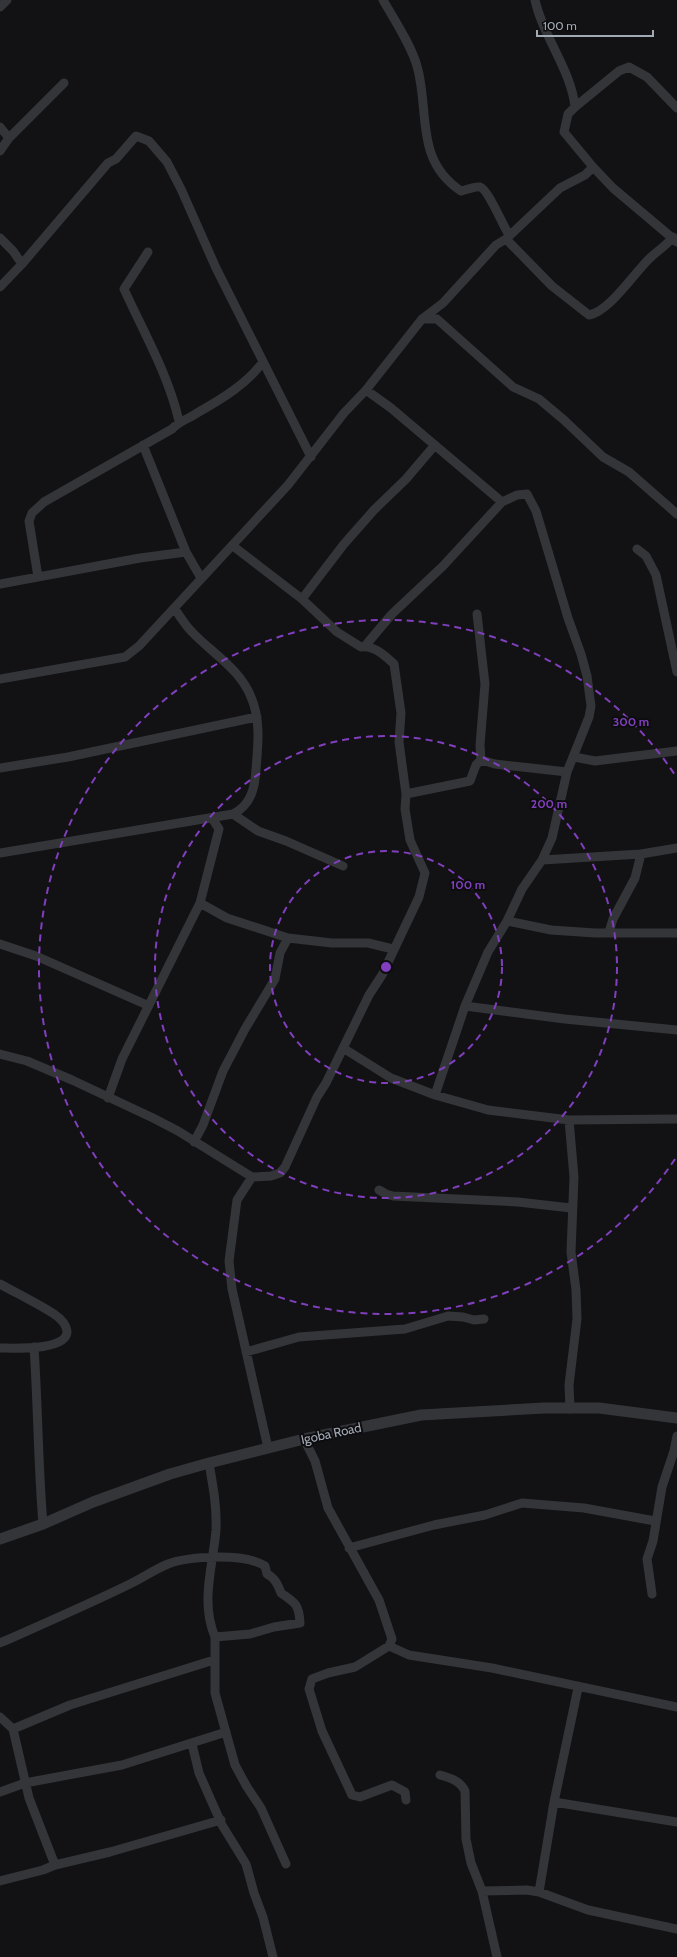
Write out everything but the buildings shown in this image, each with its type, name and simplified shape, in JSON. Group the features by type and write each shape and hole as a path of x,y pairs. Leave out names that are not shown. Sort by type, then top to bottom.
{"street":[{"path":"0,7 7,0"},
{"path":"383,0 417,64 422,88 422,106 428,142 438,170 453,186 461,191 478,186 483,188 493,202 508,237 552,286 576,307 589,315 597,313 630,282 650,258 675,240 626,199 593,167 564,132 564,124 568,114 619,71 629,67 647,77 677,108"},
{"path":"535,0 539,18 573,90 574,108"},
{"path":"0,151 9,138 64,83"},
{"path":"0,127 9,138"},
{"path":"0,287 22,264 108,163 116,159 136,136 149,141 167,162 262,363 311,457"},
{"path":"0,679 125,657 139,646 233,546 311,457 344,413 366,390 422,319 443,303 496,245 508,237 560,188 585,175 593,167"},
{"path":"0,238 13,251 22,264"},
{"path":"148,252 124,289 158,357 174,400 179,421"},
{"path":"422,319 436,319 513,387 538,400 564,420 603,457 629,472 677,514"},
{"path":"38,577 29,521 32,513 44,502 172,429 179,421 196,414 255,373 262,363"},
{"path":"366,390 391,408 502,502"},
{"path":"144,445 186,552 202,578"},
{"path":"302,599 344,544 374,510 406,480 435,445"},
{"path":"365,646 392,614 443,566 502,502 523,493 527,494 531,499 553,565 568,618 582,654 591,706 574,757 567,772 552,838 542,860 522,889 507,921 488,952 466,1006 434,1095"},
{"path":"0,1054 27,1061 72,1080 153,1118 178,1131 252,1177 272,1176 280,1173 285,1167 317,1097 326,1084 369,995 382,975 393,949 419,897 425,873 410,840 405,809 406,794 399,742 401,713 394,664 379,652 365,646 361,647 341,635 302,599 233,546"},
{"path":"637,549 646,556 656,575 677,672"},
{"path":"0,584 140,558 186,552"},
{"path":"0,853 233,814 243,810 248,803 255,782 258,735 257,718 251,696 238,677 224,661 192,632 174,608"},
{"path":"406,794 470,781 476,765 481,760 480,745 485,684 477,614"},
{"path":"375,634 379,652"},
{"path":"0,768 68,757 257,718"},
{"path":"574,757 595,761 677,752"},
{"path":"481,760 495,764 567,772"},
{"path":"233,814 258,831 286,840 343,866"},
{"path":"108,1098 122,1059 147,1005 200,903 219,829 212,818"},
{"path":"542,860 641,854 677,848"},
{"path":"609,932 613,919 635,878 641,854"},
{"path":"200,903 227,918 288,938 332,943 368,943 393,949"},
{"path":"507,921 546,930 595,933 677,933"},
{"path":"194,1142 203,1125 223,1071 245,1029 275,979 280,953 288,938"},
{"path":"0,944 36,956 147,1005"},
{"path":"466,1006 564,1019 677,1030"},
{"path":"343,1048 391,1078 434,1095 488,1110 569,1120 677,1119"},
{"path":"569,1120 574,1177 571,1208 571,1252 576,1290 576,1319 569,1385 570,1409"},
{"path":"252,1177 237,1200 229,1261 232,1288 268,1448"},
{"path":"379,1190 393,1196 518,1202 571,1208"},
{"path":"0,1284 55,1314 66,1327 65,1338 58,1343 34,1348 0,1348"},
{"path":"246,1352 299,1337 405,1329 448,1316 463,1316 474,1320 484,1318"},
{"path":"34,1348 39,1410 38,1470 43,1524"},
{"name":"Igoba Road","path":"0,1539 43,1524 170,1474 304,1439 421,1415 544,1408 599,1408 677,1418"},
{"path":"652,1594 647,1559 653,1541 655,1521 662,1487 674,1451 677,1436"},
{"path":"304,1439 315,1461 328,1508 379,1600 392,1639 389,1646 355,1667 328,1673 312,1679 309,1689 322,1732 352,1795 360,1797 392,1784 405,1792 406,1800"},
{"path":"209,1463 216,1502 216,1528 209,1574 208,1611 211,1628 215,1637 215,1693 235,1765 261,1808 286,1864"},
{"path":"349,1548 434,1525 485,1515 522,1503 584,1508 655,1521"},
{"path":"0,1644 130,1584 168,1564 212,1557 254,1559 265,1566 267,1574 271,1576 278,1585 280,1593 290,1599 299,1609 300,1623 274,1627 250,1634 215,1637"},
{"path":"389,1646 409,1655 492,1668 578,1688 677,1707"},
{"path":"13,1729 70,1705 214,1660"},
{"path":"539,1892 554,1802 578,1688"},
{"path":"0,1717 13,1729 21,1758 24,1783 55,1865"},
{"path":"0,1792 24,1783 122,1765 226,1732"},
{"path":"192,1744 199,1773 220,1820 228,1836 246,1864 254,1893 263,1917 273,1957"},
{"path":"440,1775 457,1781 462,1785 465,1791 466,1840 471,1863 482,1891 497,1957"},
{"path":"554,1802 677,1822"},
{"path":"0,1881 43,1870 55,1865 110,1852 220,1820"},
{"path":"482,1891 527,1890 539,1892 588,1910 677,1929"}]}
